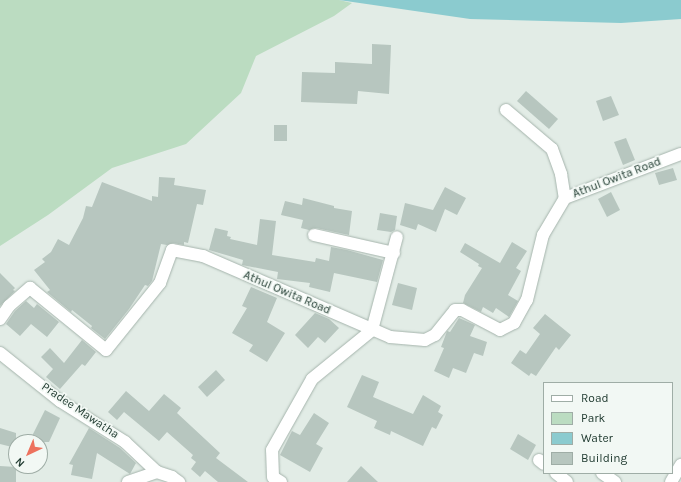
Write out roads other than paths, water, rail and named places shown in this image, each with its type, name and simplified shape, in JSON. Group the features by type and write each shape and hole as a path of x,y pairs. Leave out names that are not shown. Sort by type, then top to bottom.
{"street":[{"path":"506,110 552,149 561,174 566,198"},
{"name":"Athul Owita Road","path":"0,319 9,306 30,288 106,350 160,283 172,250 203,256 390,338 425,340 435,336 454,310 462,310 500,330 514,323 527,300 543,235 566,198 681,154"},
{"path":"314,235 394,253"},
{"path":"281,482 273,477 272,450 312,379 372,330 398,237"},
{"name":"Pradee Mawatha","path":"0,353 60,401 125,442 157,472"},
{"path":"128,482 157,472 172,477 179,482"},
{"path":"557,474 567,482"},
{"path":"603,474 615,482"}],"water":[{"path":"339,0 681,0 681,19 621,23 470,19"}]}
